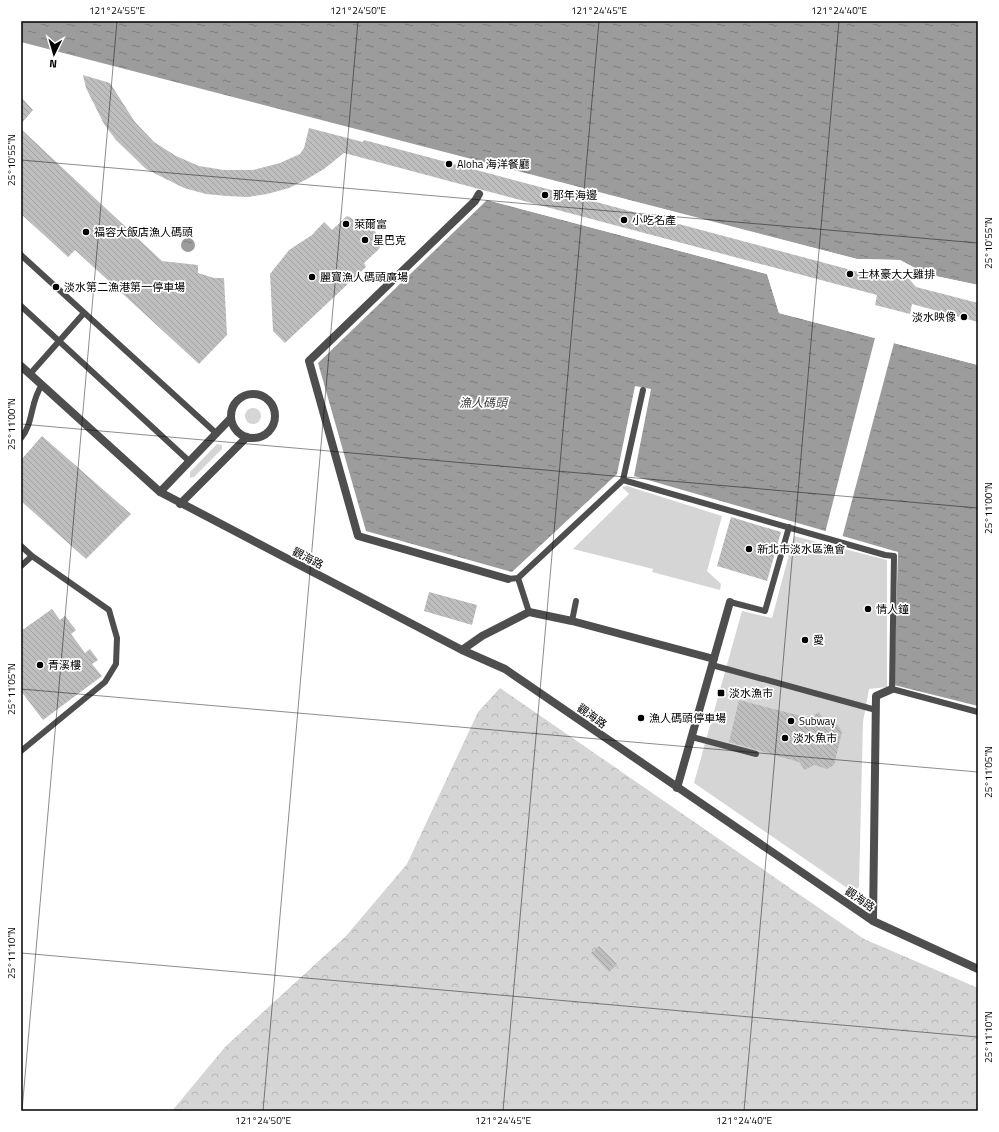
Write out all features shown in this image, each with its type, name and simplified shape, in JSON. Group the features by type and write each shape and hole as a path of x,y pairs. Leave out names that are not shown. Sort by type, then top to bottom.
{"street":[{"path":"479,194 475,201 309,361 358,536 508,579"},
{"name":"觀海路","path":"21,366 160,492 180,504 462,650 505,669 873,921 978,969"},
{"path":"180,504 246,437 260,436 271,428 275,415 270,402 257,395 243,397 233,407 231,418 235,428 246,437"},
{"path":"160,492 231,418"},
{"path":"677,788 730,602"},
{"path":"462,650 482,636 528,612 572,621 713,662"},
{"path":"873,921 876,696 892,689"}],"lane":[{"path":"21,255 216,433"},
{"path":"21,306 190,461"},
{"path":"30,374 60,342 84,312"},
{"path":"21,438 25,434 37,392 42,385"},
{"path":"508,579 518,578 623,480 643,390"},
{"path":"623,480 885,555 894,556 892,689 978,712"},
{"path":"730,602 765,611 789,527"},
{"path":"21,546 32,556 109,610 117,638 116,664 105,682 21,751"},
{"path":"21,566 32,556"},
{"path":"518,578 528,612"},
{"path":"572,621 576,601"},
{"path":"713,662 876,710"},
{"path":"692,737 756,754"}],"green space":[{"path":"253,408 259,410 261,416 259,422 253,424 247,422 245,416 247,410"},
{"path":"217,444 222,445 222,449 194,477 190,478 190,472"},
{"path":"627,486 722,516 707,571 721,584 720,590 652,572 653,569 573,549 629,494 622,487"},
{"path":"794,536 887,560 887,687 869,689 863,722 859,887 853,892 694,783 742,611 772,618"},
{"path":"500,688 864,939 978,988 978,1111 172,1111 225,1047 346,936 407,864 478,712"}],"water":[{"path":"21,21 978,21 978,285 926,274 900,260 857,259 21,42"},
{"name":"漁人碼頭","path":"487,200 767,274 779,313 978,365 978,706 894,685 898,552 634,476 651,389 635,386 617,474 512,572 366,531 318,363"},
{"path":"185,238 191,238 195,242 195,248 191,252 185,252 181,248 181,242"}],"pier":[{"path":"481,163 857,259 900,260 926,274 978,285 978,287 926,276 899,262 856,261 481,165"},
{"path":"486,198 768,272 780,312 978,363 978,365 894,343 842,538 825,533 875,338 779,313 767,274 487,200"}],"building":[{"path":"83,75 110,83 135,122 154,142 176,156 199,166 224,170 253,170 280,163 300,154 304,148 309,128 363,142 364,140 881,278 890,275 900,275 909,279 916,287 978,303 978,322 912,304 910,314 875,305 877,295 344,153 324,169 307,179 289,188 267,194 248,197 227,196 206,194 184,188 146,169 116,140 104,124 86,88"},
{"path":"21,97 33,110 21,124"},
{"name":"福容大飯店漁人碼頭","path":"21,129 162,261 198,265 198,273 214,278 224,278 227,335 199,364 75,250 68,257 21,214"},
{"name":"麗寶漁人碼頭廣場","path":"347,216 364,225 367,223 379,236 381,242 379,249 364,263 366,267 285,343 273,331 270,274 289,250 312,235 324,222 332,230"},
{"path":"42,436 131,514 86,559 21,501 21,460"},
{"name":"新北市淡水區漁會","path":"731,517 781,532 767,581 717,566"},
{"path":"429,592 477,605 472,625 424,611"},
{"name":"青溪樓","path":"52,609 60,620 65,616 76,630 71,634 85,653 90,649 98,660 92,664 102,676 43,720 21,691 21,631"},
{"name":"淡水魚市","path":"739,700 809,718 819,712 825,721 838,725 842,732 834,765 827,769 814,765 805,770 799,762 729,742"},
{"path":"599,946 617,964 609,972 591,953"}],"place":[{"name":"Aloha 海洋餐廳","path":"449,164"},
{"name":"那年海邊","path":"545,195"},
{"name":"小吃名產","path":"624,220"},
{"name":"萊爾富","path":"346,224"},
{"name":"福容大飯店漁人碼頭","path":"86,232"},
{"name":"星巴克","path":"365,240"},
{"name":"士林豪大大雞排","path":"850,274"},
{"name":"麗寶漁人碼頭廣場","path":"312,277"},
{"name":"淡水第二漁港第一停車場","path":"56,287"},
{"name":"淡水映像","path":"964,317"},
{"name":"新北市淡水區漁會","path":"749,549"},
{"name":"情人鐘","path":"868,609"},
{"name":"愛","path":"805,640"},
{"name":"青溪樓","path":"40,665"},
{"name":"淡水漁市","path":"721,693"},
{"name":"漁人碼頭停車場","path":"641,718"},
{"name":"Subway","path":"791,721"},
{"name":"淡水魚市","path":"785,738"}]}
